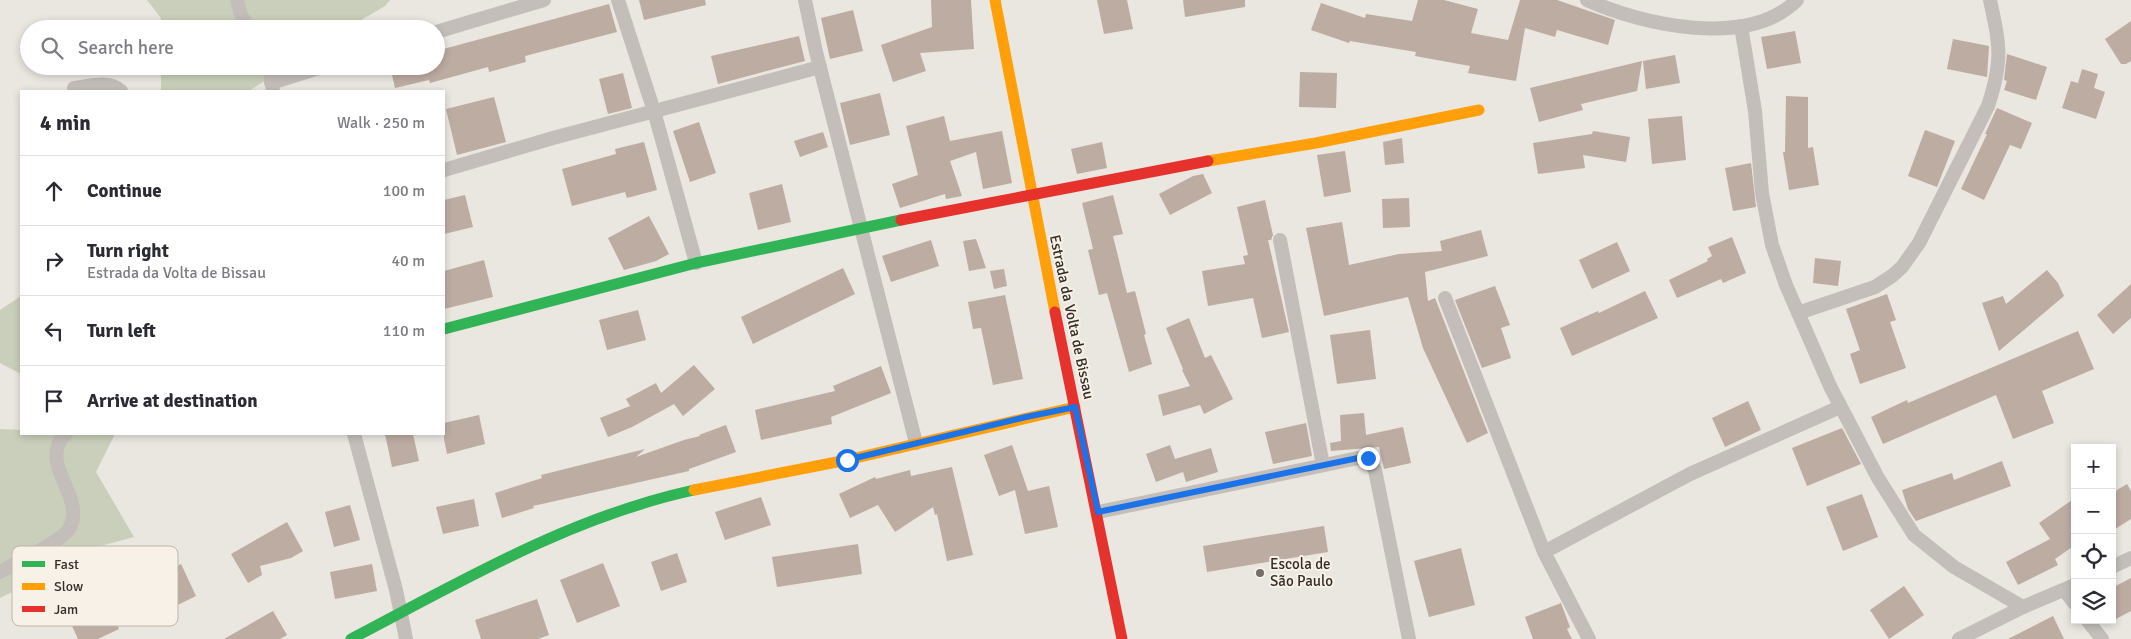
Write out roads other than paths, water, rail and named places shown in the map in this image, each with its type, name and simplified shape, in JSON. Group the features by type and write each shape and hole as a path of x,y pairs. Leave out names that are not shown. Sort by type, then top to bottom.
{"street":[{"path":"237,0 244,20"},
{"path":"445,29 544,0"},
{"path":"618,0 654,111 696,263"},
{"path":"805,0 820,67 916,443"},
{"name":"Estrada da Volta de Bissau","path":"995,0 1031,196 1098,512 1122,639"},
{"path":"1587,0 1631,17 1688,28 1741,26 1771,19 1790,7 1797,0"},
{"path":"1798,313 1875,286 1892,276 1902,267 1920,243 1988,106 1995,84 2000,58 1990,0"},
{"path":"1741,26 1754,111 1762,193 1772,245 1786,285 1840,406 1878,478 1914,535 1954,567 2023,607"},
{"path":"445,170 820,67"},
{"path":"272,87 302,75"},
{"path":"74,88 115,85 120,90"},
{"path":"445,329 696,263 861,227 1479,110"},
{"path":"1280,240 1323,465"},
{"path":"1445,298 1544,552 1589,639"},
{"path":"1544,552 1690,474 1840,406"},
{"path":"351,639 508,557 632,506 713,485 847,460 1075,407"},
{"path":"44,546 69,530 73,517 72,503 57,461 58,444 65,435"},
{"path":"354,435 401,613 406,639"},
{"path":"1098,512 1323,465 1358,458 1368,458 1375,470 1409,639"},
{"path":"2116,565 2131,558"},
{"path":"0,572 12,565"},
{"path":"1959,639 2023,607 2069,587"},
{"path":"2090,624 2102,639"}],"place":[{"name":"Escola de São Paulo","path":"1260,573"}]}
